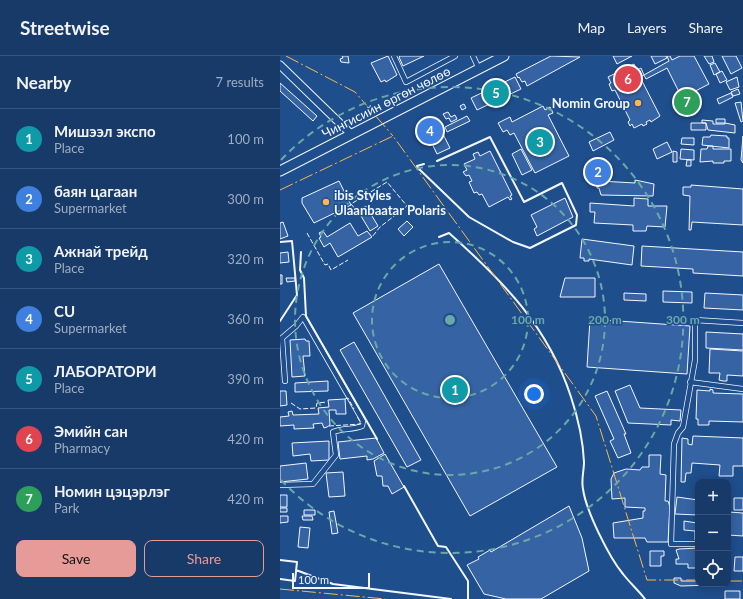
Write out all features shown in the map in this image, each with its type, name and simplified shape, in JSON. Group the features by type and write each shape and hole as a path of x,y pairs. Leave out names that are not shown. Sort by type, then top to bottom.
{"highway":[{"name":"Чингисийн өргөн чөлөө","path":"280,171 504,56"}],"street":[{"path":"394,56 406,82 455,56"},
{"path":"473,56 480,69"},
{"path":"280,65 351,134"},
{"path":"280,486 313,484 336,455 333,432 338,430 355,429 362,426 363,421 303,317 296,326 281,338 285,381"},
{"path":"695,544 671,544 674,444 678,433 683,427 695,360 695,320 743,323"},
{"path":"690,382 743,389"}],"building":[{"path":"342,56 348,56 349,63 341,62 340,59 343,58"},
{"path":"388,56 397,75 386,82 385,80 381,82 371,63"},
{"path":"424,56 403,66 399,57"},
{"path":"551,56 580,57 527,86 525,81 522,82 519,77 518,78 516,74"},
{"path":"613,56 632,56 617,64"},
{"path":"651,56 666,56 667,58 655,64"},
{"path":"667,56 670,56 672,60 680,56 694,56 709,84 682,98 667,68 646,79 644,75 669,61"},
{"path":"704,56 712,56 714,62 709,64"},
{"path":"722,56 736,56 742,68 731,74"},
{"path":"715,63 720,72 714,75 710,65"},
{"name":"Nomin Group","path":"634,64 637,70 641,68 644,75 640,77 660,116 651,122 650,120 646,122 647,124 643,126 642,124 634,128 632,124 630,126 628,122 630,120 615,90 612,91 609,84 611,83 608,77"},
{"path":"722,71 727,80 720,83 716,74"},
{"path":"515,77 521,89 477,110 471,98"},
{"path":"737,77 739,87 730,90 726,82"},
{"path":"280,83 317,116 313,121 280,91"},
{"path":"738,89 740,94 733,96 731,92"},
{"path":"731,93 733,97 719,104 717,99"},
{"path":"692,96 696,105 685,111 680,102"},
{"path":"741,102 743,121 741,122 735,103"},
{"path":"464,104 466,108 462,110 460,106"},
{"path":"543,106 545,110 550,107 553,113 548,115 569,156 535,173 514,133 510,135 507,130 503,132 498,123 510,117 512,122"},
{"path":"448,112 451,117 455,115 457,119 451,122 449,118 446,119 443,114"},
{"path":"467,116 470,121 447,132 445,127"},
{"path":"716,119 725,119 725,123 716,123"},
{"path":"702,120 713,121 713,124 725,123 735,125 735,133 708,130 706,123 702,123"},
{"path":"691,123 706,123 706,130 691,130"},
{"path":"435,125 440,128 450,148 437,154 425,129"},
{"path":"610,132 614,140 593,151 589,142"},
{"path":"711,135 727,136 727,138 729,138 729,148 702,145 703,137 710,137"},
{"path":"743,136 743,163 741,160"},
{"path":"682,138 694,138 694,145 681,144"},
{"path":"667,142 672,152 657,159 653,149"},
{"path":"708,146 713,146 713,149 731,149 731,161 724,161 724,163 713,163 713,161 700,162 701,149 707,149"},
{"path":"521,149 532,170 522,175 512,154"},
{"path":"681,149 694,150 694,160 680,159"},
{"path":"490,151 512,195 510,196 512,199 510,200 508,197 489,207 482,194 479,195 477,192 474,193 469,182 472,181 469,175 466,176 463,172 467,170 464,164 475,159 473,154 478,152 480,156"},
{"path":"673,151 677,152 677,162 673,162"},
{"path":"687,160 691,160 691,166 686,166"},
{"path":"635,180 654,184 653,196 601,195 599,188 597,188 597,185 600,185 600,181 635,183"},
{"name":"ibis Styles Ulaanbaatar Polaris","path":"339,181 351,205 314,223 302,203 302,198"},
{"path":"691,185 743,189 743,225 692,222 691,230 689,230 690,196 683,195 683,187 691,187"},
{"path":"565,198 573,217 537,236 534,229 537,227 531,215"},
{"path":"634,198 648,199 648,206 667,206 665,227 647,226 646,231 633,231 633,225 594,223 595,212 590,212 590,203 634,206"},
{"path":"366,206 378,226 370,231 358,211"},
{"path":"407,221 413,227 404,236 398,229"},
{"path":"283,222 288,236 280,239 280,223"},
{"path":"350,223 358,236 367,231 372,237 338,257 330,243 324,247 319,238 321,237 319,233 323,231 327,237"},
{"path":"582,239 634,246 632,265 589,259 589,261 584,261 584,258 580,258"},
{"path":"642,246 743,252 743,276 693,273 693,269 641,266"},
{"path":"288,252 289,262 280,263 280,253"},
{"path":"439,264 557,467 470,516 353,313"},
{"path":"280,275 282,275 282,284 280,284"},
{"path":"286,278 295,278 295,281 287,282"},
{"path":"565,278 595,278 595,297 560,297"},
{"path":"663,291 692,292 692,303 663,302"},
{"path":"624,293 646,294 646,301 624,300"},
{"path":"705,293 743,295 743,310 704,308"},
{"path":"590,319 690,326 687,374 587,367"},
{"path":"706,332 743,334 743,350 706,348"},
{"path":"305,339 306,341 309,341 310,356 303,356 305,376 292,377 290,340"},
{"path":"354,342 421,460 407,467 340,350"},
{"path":"710,349 743,351 743,376 727,375 727,381 723,381 719,380 720,373 709,373"},
{"path":"328,381 328,391 295,392 295,383"},
{"path":"630,385 640,408 681,410 680,421 671,420 671,425 628,423 615,391"},
{"path":"710,389 713,390 713,393 743,394 743,422 709,421 709,425 698,425 698,419 696,419 697,390 710,391"},
{"path":"280,391 286,391 287,405 280,406"},
{"path":"607,391 626,434 624,434 631,453 618,458 610,441 614,439 595,396"},
{"path":"345,399 346,414 336,414 336,410 329,410 330,425 327,427 324,428 322,423 313,424 314,428 294,429 294,425 280,426 280,417 289,416 288,412 292,411 293,415 319,414 318,408 329,407 328,400"},
{"path":"693,436 743,438 743,466 733,466 733,476 719,476 720,465 692,463 691,473 686,473 685,482 681,482 682,438 688,439 688,444 692,445"},
{"path":"376,438 384,453 373,459 367,460 367,456 340,459 338,442"},
{"path":"329,441 329,460 311,461 310,454 293,456 292,443"},
{"path":"385,454 404,487 392,494 388,486 383,486 382,476 377,476 374,461"},
{"path":"649,455 661,455 660,474 666,475 665,501 668,501 670,507 668,542 647,542 645,538 614,538 613,523 643,518 643,511 645,511 645,508 625,507 625,498 612,499 611,479 614,473 626,469 640,470 642,467 649,467"},
{"path":"306,463 308,479 280,482 280,466"},
{"path":"343,472 345,496 329,497 326,473"},
{"path":"280,495 287,495 287,507 280,507"},
{"path":"677,497 695,500 695,515 675,514"},
{"path":"734,498 743,498 743,510 734,510"},
{"path":"569,506 582,538 589,571 541,599 506,599 484,594 467,565 479,559 478,557 490,550 491,552"},
{"path":"280,508 287,508 287,512 280,512"},
{"path":"304,510 315,510 315,515 304,515"},
{"path":"334,511 338,533 332,534 329,512"},
{"path":"731,512 743,513 743,536 731,535"},
{"path":"280,516 288,516 288,522 280,523"},
{"path":"302,516 312,516 313,520 303,520"},
{"path":"684,521 695,523 695,531 684,530"},
{"path":"300,527 310,528 308,548 298,547"},
{"path":"695,548 695,568 688,568 688,564 676,564 676,559 679,559 676,550"},
{"path":"650,551 664,551 664,556 661,556 661,566 650,566"},
{"path":"735,557 743,557 743,571 734,571"},
{"path":"674,578 681,578 681,581 695,581 695,586 681,586 674,583"},
{"path":"725,591 740,591 740,599 725,599"}],"fence":[{"path":"359,209 357,211 351,204 387,182 407,206 380,227 372,237"},
{"path":"307,233 325,265 328,264 331,270 348,260"},
{"path":"345,399 348,398 354,409"},
{"path":"291,403 300,409 316,408 317,403 327,402"},
{"path":"329,426 361,424 357,416"}],"wall":[{"path":"424,164 417,166 469,217 513,242 530,248 576,225 577,215 562,183 524,202 490,137 437,161"},
{"path":"439,237 449,233 488,269 522,306 550,348 571,397 578,421 584,462 582,486 593,521 611,557 623,574 645,599"},
{"path":"280,242 292,241 297,295 280,321"},
{"path":"301,252 300,270 304,278 306,316 377,439"},
{"path":"404,486 438,546 446,547 468,581 468,599"},
{"path":"280,560 297,562 295,581 280,579"},
{"path":"296,570 333,584 451,599"}],"power":[{"path":"286,56 355,92 393,136"},
{"path":"280,190 393,136 596,416 647,580 695,580"},
{"path":"731,581 743,581"},
{"path":"280,589 385,599"}],"place":[{"name":"Эмийн сан","path":"628,79"},
{"name":"ЛАБОРАТОРИ","path":"496,93"},
{"name":"Номин цэцэрлэг","path":"687,102"},
{"name":"Nomin Group","path":"638,103"},
{"name":"CU","path":"430,131"},
{"name":"Ажнай трейд","path":"540,142"},
{"name":"баян цагаан","path":"598,172"},
{"name":"ibis Styles Ulaanbaatar Polaris","path":"326,202"},
{"name":"Мишээл экспо","path":"455,390"}]}
